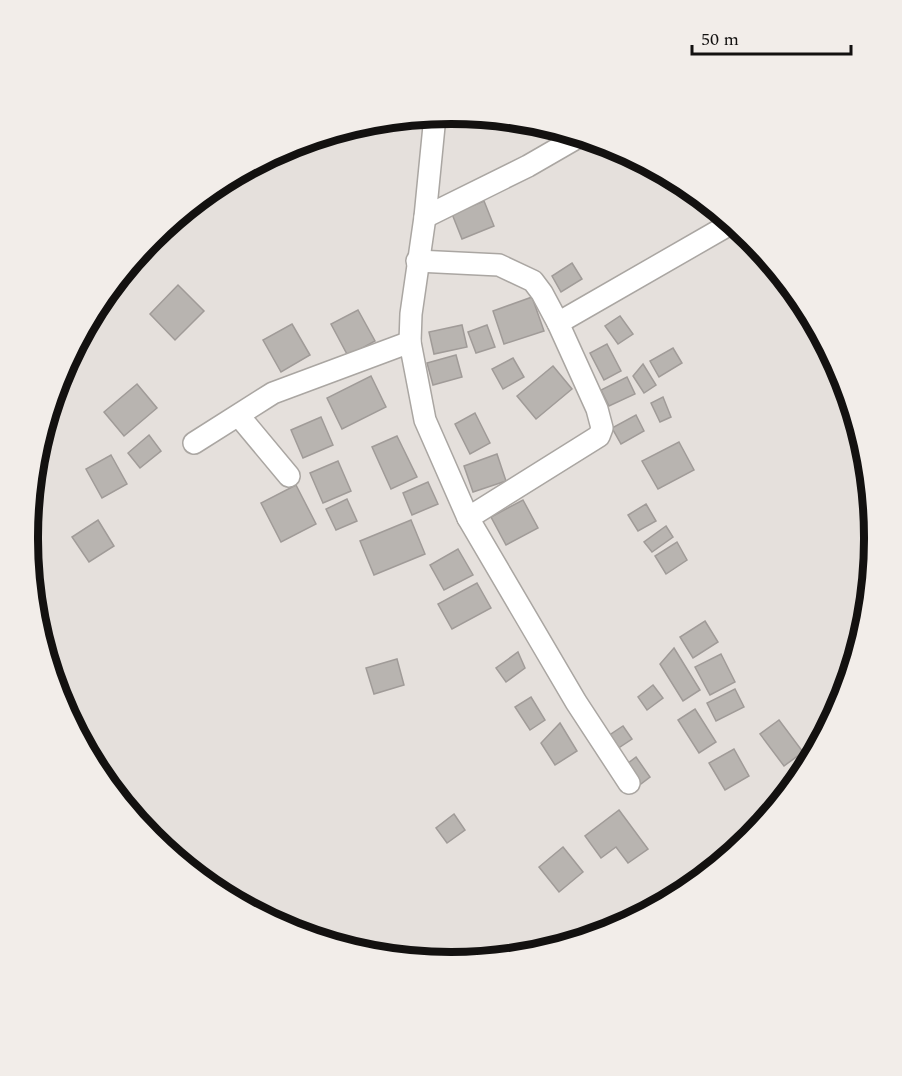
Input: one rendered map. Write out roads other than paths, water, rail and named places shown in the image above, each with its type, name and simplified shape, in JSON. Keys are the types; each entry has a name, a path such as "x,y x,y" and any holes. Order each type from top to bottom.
{"street":[{"path":"434,125 425,216 417,261 410,342 425,420 468,518 576,702 629,783"},
{"path":"425,216 528,166 569,142"},
{"path":"558,323 724,227"},
{"path":"417,261 499,264 533,281 558,323 597,409 602,428 599,436 468,518"},
{"path":"194,443 283,388 410,342"},
{"path":"239,416 289,476"}]}
